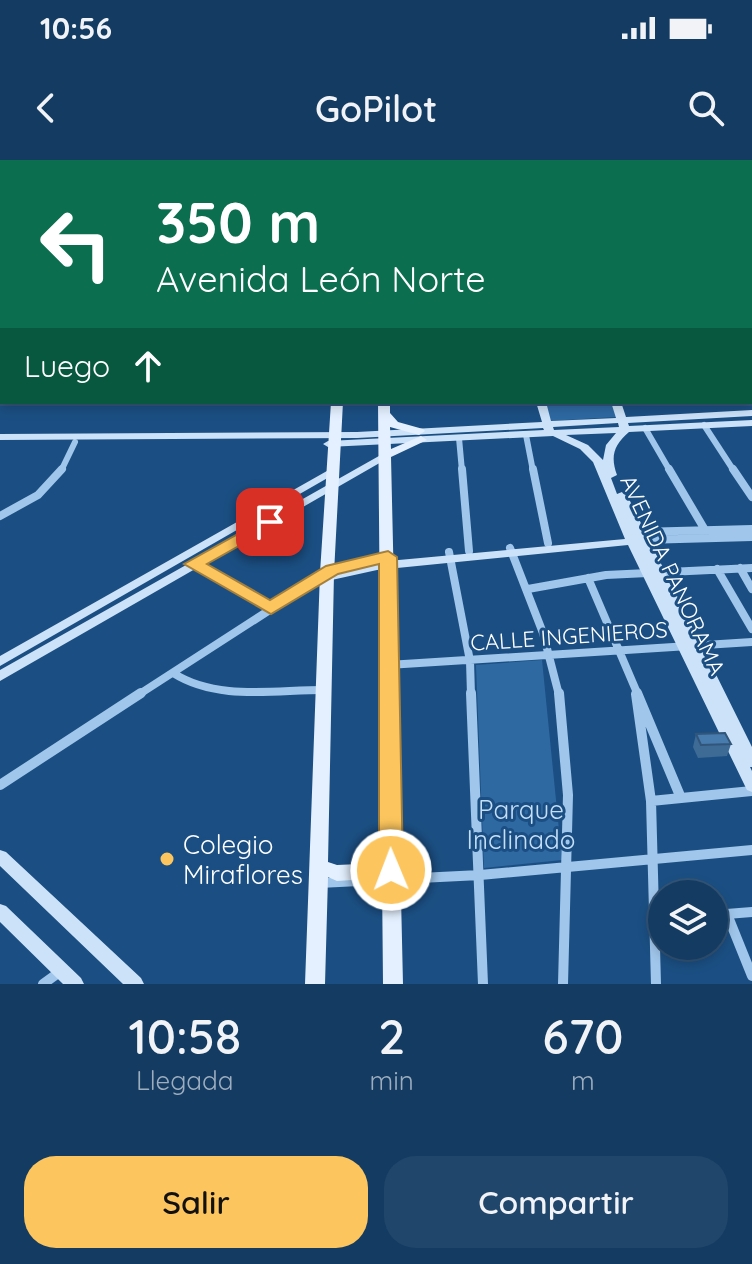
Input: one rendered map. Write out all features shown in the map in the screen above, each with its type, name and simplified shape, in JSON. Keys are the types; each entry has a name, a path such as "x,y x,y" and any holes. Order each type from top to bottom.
{"main road":[{"path":"315,984 323,576 334,478 337,404"},
{"path":"384,408 394,424 426,435"},
{"path":"384,408 382,562 388,665 393,984"},
{"path":"385,444 426,435"},
{"path":"319,875 391,876"}],"street":[{"path":"542,404 549,429"},
{"path":"617,404 624,425"},
{"path":"0,440 336,440 385,444 426,435 624,425 752,413"},
{"path":"624,425 645,428 752,423"},
{"name":"AVENIDA PANORAMA","path":"624,425 610,444 607,462 636,537"},
{"path":"704,425 752,497"},
{"path":"645,428 705,530"},
{"path":"426,435 459,438 526,435 549,429"},
{"name":"AVENIDA PANORAMA","path":"549,429 593,455 752,762"},
{"path":"526,435 548,543"},
{"path":"459,438 469,551"},
{"path":"0,440 166,440"},
{"path":"0,516 32,501 57,482 75,442"},
{"path":"0,662 56,637 193,564 385,444"},
{"path":"0,676 56,637 334,478"},
{"path":"0,785 323,576 382,562 511,552 705,530 752,529"},
{"path":"450,556 469,551 511,552 548,543 636,537 752,537"},
{"path":"511,552 528,589 551,656 565,749 567,868 563,984"},
{"path":"450,556 470,661 483,984"},
{"path":"193,564 271,608"},
{"path":"740,568 752,589"},
{"path":"528,589 588,578 752,568"},
{"path":"717,569 752,629"},
{"path":"588,578 681,798"},
{"name":"CALLE INGENIEROS","path":"388,665 752,642"},
{"name":"AVENIDA PANORAMA","path":"690,647 752,788"},
{"path":"173,673 199,688 212,691 323,690"},
{"path":"636,694 651,801 654,880"},
{"path":"651,801 752,788"},
{"path":"391,876 480,875 653,862 752,850"},
{"path":"0,856 135,984"},
{"path":"0,911 75,984"},
{"path":"728,914 752,912"},
{"path":"728,930 752,976"},
{"path":"656,960 656,984"},
{"path":"43,984 61,971"}],"green space":[{"path":"543,404 612,404 617,417 548,421"},
{"name":"Parque Inclinado","path":"542,660 562,860 484,868 476,665"}],"building":[{"path":"725,733 731,744 701,745 696,734"}],"place":[{"name":"Colegio Miraflores","path":"167,859"}],"route":[{"path":"270,522 193,564 271,608 332,570 388,557 391,870"}]}
